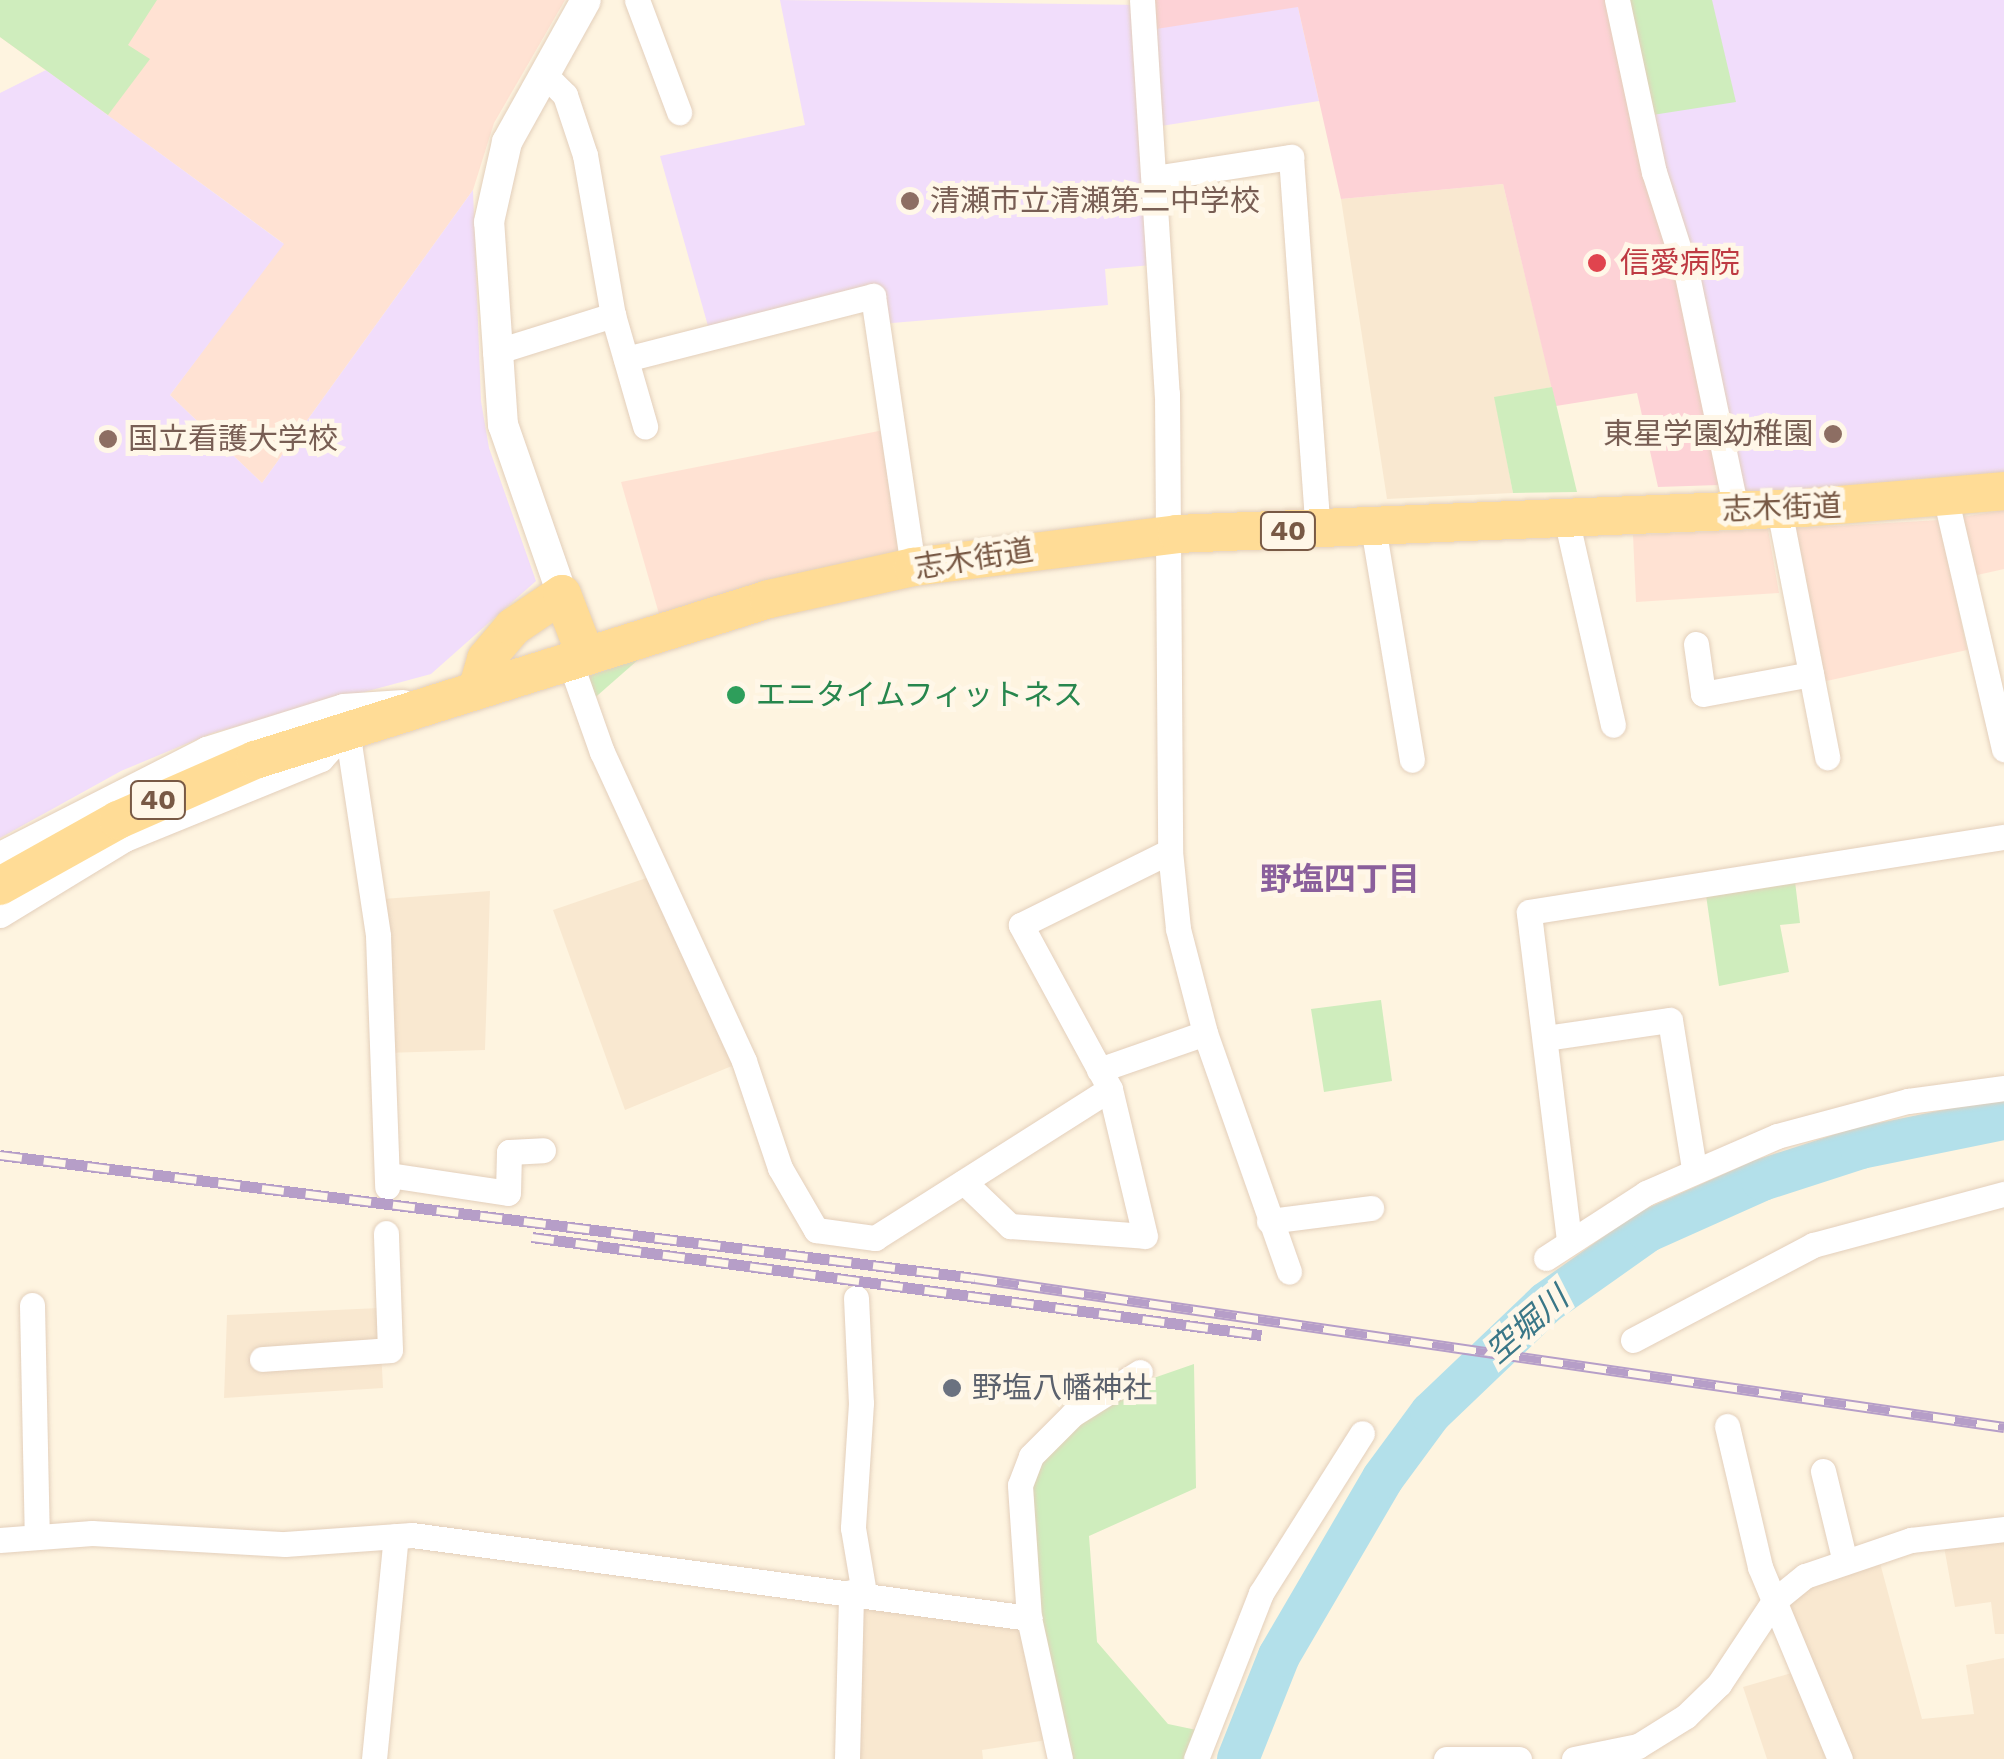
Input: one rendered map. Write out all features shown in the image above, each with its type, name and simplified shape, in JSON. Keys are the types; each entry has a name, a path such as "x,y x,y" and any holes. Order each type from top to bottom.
{"main road":[{"name":"志木街道","path":"0,886 188,786 347,730 769,599 913,567 1166,536 1946,500 2004,491"},
{"path":"478,687 486,658 513,627 562,594 577,656"}],"street":[{"path":"562,594 509,450 495,352 492,193 506,142 586,0"},
{"path":"637,0 678,112"},
{"path":"1142,0 1168,394 1170,851 1178,930 1205,1033 1289,1272"},
{"path":"1618,0 1654,172 1687,275 1736,510"},
{"path":"544,73 565,94 585,155 612,315 645,426"},
{"path":"1155,178 1290,157 1318,530"},
{"path":"626,358 872,296 913,567"},
{"path":"495,352 612,315"},
{"path":"1946,500 1993,653 2004,749"},
{"path":"1778,509 1827,757"},
{"path":"1566,518 1613,725"},
{"path":"1373,527 1412,760"},
{"path":"1696,644 1703,694 1811,674"},
{"path":"577,656 602,752 737,1044 780,1168 816,1230 875,1238 964,1182 1104,1080 1205,1033"},
{"path":"0,854 106,795 276,724 343,706 438,700"},
{"path":"0,915 139,832 321,758 347,730"},
{"path":"347,730 378,936 388,1181 508,1193 509,1152 543,1150"},
{"path":"1569,1240 1529,912 2004,837"},
{"path":"964,1182 1010,1226 1145,1236 1104,1080 1021,925 1170,851"},
{"path":"1545,1038 1670,1020 1694,1169"},
{"path":"1546,1258 1569,1240 1694,1169 1776,1136 1908,1101 2004,1088"},
{"path":"1633,1340 1727,1285 1813,1245 2004,1194"},
{"path":"1269,1221 1371,1208"},
{"path":"262,1360 390,1350 386,1233"},
{"path":"846,1759 857,1593 853,1528 861,1390 856,1298"},
{"path":"32,1305 37,1536"},
{"path":"1060,1759 1029,1618 1020,1485 1031,1456 1073,1414 1140,1372"},
{"path":"1726,1426 1774,1601 1840,1759"},
{"path":"1196,1759 1261,1593 1362,1432"},
{"path":"1823,1470 1844,1558"},
{"path":"1574,1759 1638,1746 1686,1716 1719,1684 1774,1601 1804,1576 1844,1558 1911,1540 2004,1529"},
{"path":"374,1759 404,1535"},
{"path":"0,1540 37,1536 285,1544 404,1535 1029,1618"},
{"path":"1446,1759 1519,1759"}],"shaded area":[{"path":"0,0 565,0 494,123 473,190 262,483 170,395 283,243 0,37"},
{"name":"清瀬市立清瀬第二中学校","path":"780,0 1298,7 1319,101 1142,129 1152,265 1105,269 1108,305 880,324 876,291 708,326 660,156 805,125"},
{"name":"信愛病院","path":"1152,0 1607,0 1691,328 1719,485 1658,487 1637,393 1556,406 1503,184 1341,199 1298,7 1156,29"},
{"path":"1617,0 2004,0 2004,474 1907,480 1890,491 1734,497"},
{"path":"46,70 284,244 170,395 262,483 473,190 481,401 489,448 536,581 431,674 212,733 121,771 0,838 0,93"},
{"path":"1503,184 1552,387 1495,398 1513,493 1387,499 1341,199"},
{"path":"889,429 911,554 659,614 621,482"},
{"path":"2004,510 2004,569 1964,578 1950,519"},
{"path":"1940,520 1967,650 1813,684 1782,529"},
{"path":"1768,529 1779,593 1636,602 1633,535"},
{"path":"661,873 744,1061 625,1110 553,910"},
{"path":"490,891 485,1050 384,1053 383,899"},
{"path":"379,1308 383,1388 224,1398 227,1315"},
{"path":"2004,1529 2004,1634 1995,1634 1991,1602 1955,1607 1942,1536"},
{"path":"1876,1548 1922,1719 1974,1714 1966,1665 2004,1658 2004,1759 1840,1759 1774,1601"},
{"path":"851,1592 1029,1618 1054,1739 982,1750 983,1759 847,1759"},
{"path":"1795,1672 1826,1759 1767,1759 1743,1687"}],"green space":[{"path":"0,0 157,0 128,45 150,59 108,115 0,37"},
{"path":"1617,0 1712,0 1736,102 1646,116"},
{"path":"1552,387 1577,492 1513,493 1494,397"},
{"path":"639,659 590,702 585,677"},
{"path":"1794,873 1800,923 1780,925 1789,972 1719,986 1705,888"},
{"path":"1381,1000 1392,1081 1324,1092 1311,1009"},
{"path":"1194,1364 1196,1488 1089,1536 1097,1642 1168,1724 1206,1732 1197,1759 1060,1759 1031,1641 1031,1456 1145,1381"}],"waterway":[{"name":"空堀川","path":"1238,1759 1279,1656 1383,1478 1431,1413 1546,1303 1648,1231 1762,1180 1861,1148 2004,1119"}],"railway":[{"path":"0,1155 975,1278 2004,1427"},
{"path":"532,1237 1261,1335"}],"place":[{"name":"清瀬市立清瀬第二中学校","path":"910,201"},
{"name":"信愛病院","path":"1597,263"},
{"name":"東星学園幼稚園","path":"1833,434"},
{"name":"国立看護大学校","path":"108,439"},
{"name":"エニタイムフィットネス","path":"736,695"},
{"name":"野塩八幡神社","path":"952,1388"}],"district":[{"name":"野塩四丁目","path":"1340,879"}]}
